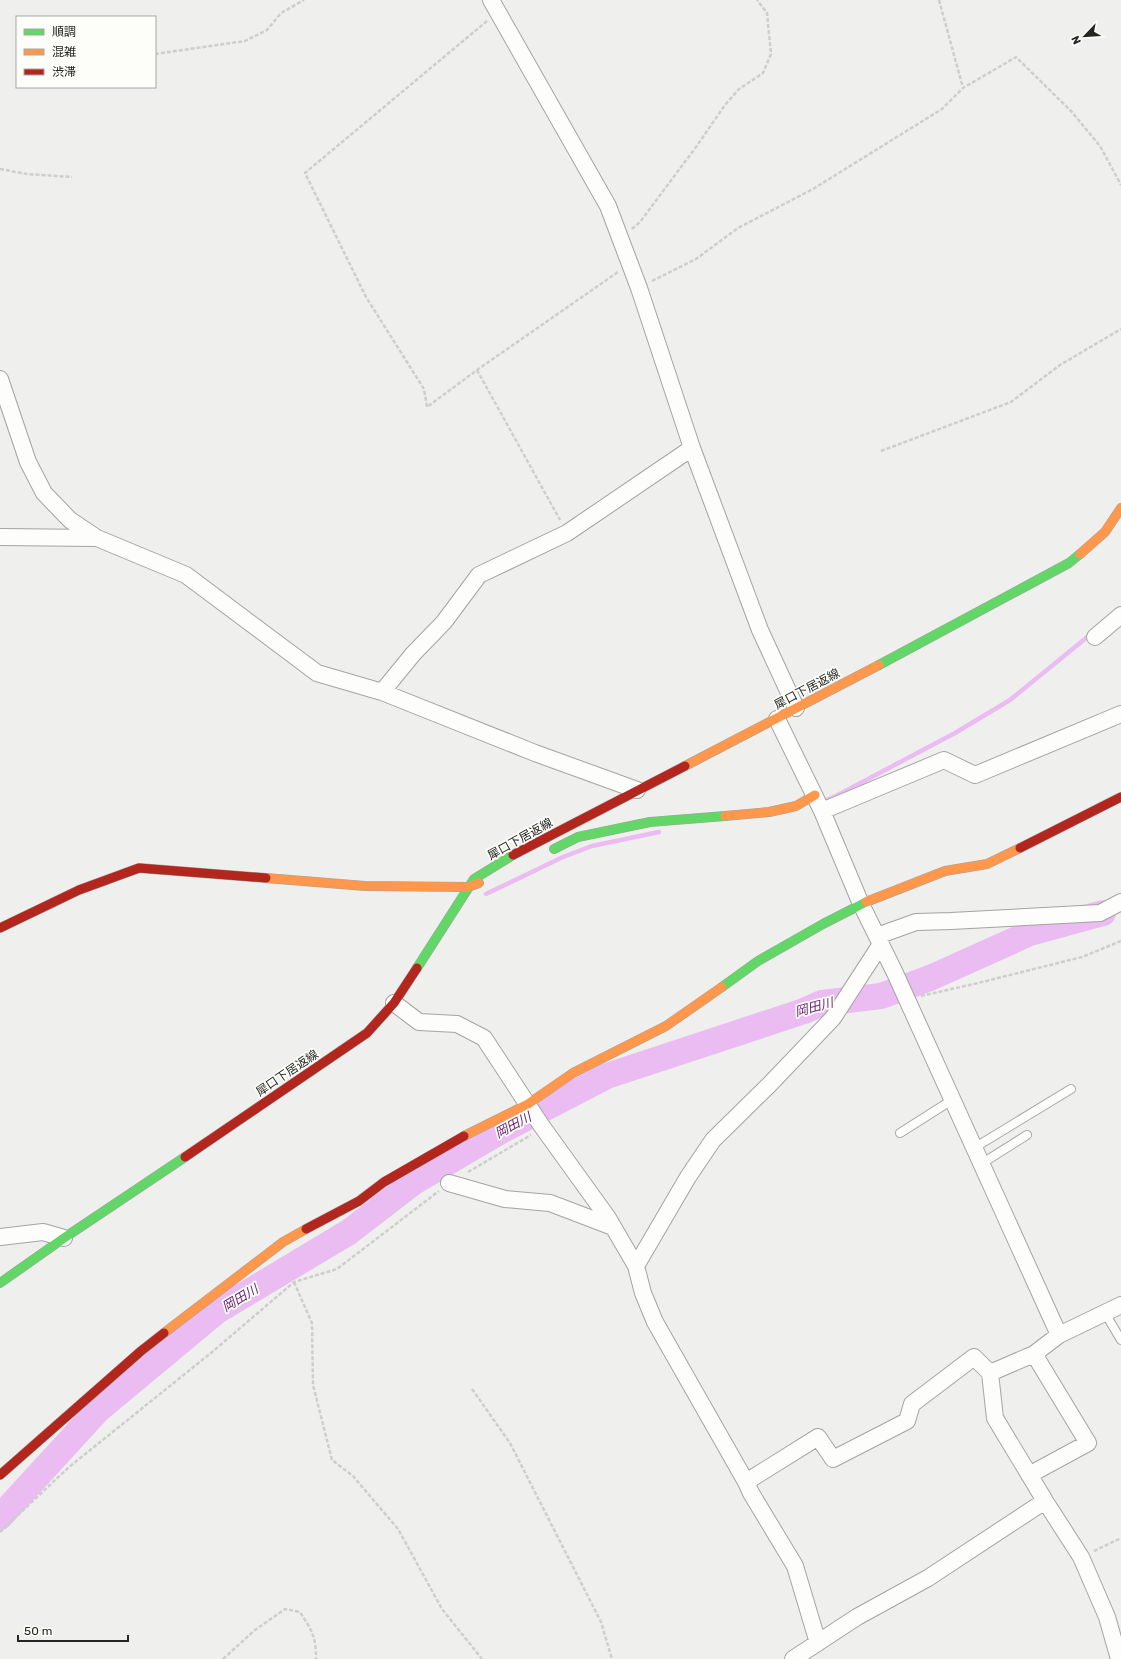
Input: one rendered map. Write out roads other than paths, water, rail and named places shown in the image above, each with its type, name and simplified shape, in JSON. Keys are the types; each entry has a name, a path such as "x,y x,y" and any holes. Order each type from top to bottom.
{"street":[{"path":"495,6 608,206 639,288 692,448 760,630 796,708"},
{"path":"0,380 28,462 44,493 70,520 97,538 186,575 317,673 382,692 535,753 637,790"},
{"path":"382,692 413,654 444,622 479,575 567,533 692,448"},
{"name":"犀口下居返線","path":"0,1283 367,1032 394,1003 474,879 529,846 778,719 1068,563 1096,541 1114,522 1121,509"},
{"path":"0,537 97,538"},
{"path":"1095,637 1121,615"},
{"path":"822,811 944,760 975,774 1121,714"},
{"path":"778,719 815,795 861,904 895,973 1059,1335"},
{"path":"544,854 578,837 650,822 769,812 796,806 815,795"},
{"path":"0,1475 141,1351 283,1242 359,1201 384,1182 474,1130 528,1104 573,1073 666,1026 758,961 861,904 945,870 987,864 1121,797"},
{"path":"0,928 79,890 139,868 365,886 468,887 495,878"},
{"path":"636,1266 688,1177 713,1140 769,1086 833,1018 856,984 879,940 916,922 1100,913 1121,902"},
{"path":"394,1003 419,1022 457,1024 484,1038 542,1126 613,1226 636,1266 642,1293 655,1322 746,1482 751,1494 795,1566 818,1643"},
{"path":"449,1183 505,1199 550,1203 613,1226"},
{"path":"0,1237 43,1232 64,1238"},
{"path":"990,1372 1034,1354 1059,1335 1121,1305"},
{"path":"1029,1475 1088,1443 1034,1354"},
{"path":"746,1482 818,1437 833,1459 907,1421 912,1404 974,1356 990,1372 995,1418 1044,1501 1081,1557 1107,1617 1119,1659"},
{"path":"793,1659 857,1617 928,1578 1044,1501"}],"lane":[{"path":"974,1148 1071,1089"},
{"path":"900,1133 952,1100"},
{"path":"981,1164 1027,1136"},
{"path":"1104,1313 1121,1340"}],"waterway":[{"path":"820,803 955,733 1010,700 1091,634"},
{"path":"486,894 563,857 592,846 659,832"},
{"name":"岡田川","path":"0,1517 98,1410 217,1311 349,1232 414,1182 501,1131 607,1076 804,1011 822,1003 881,996 930,978 1030,933 1103,913"}]}
